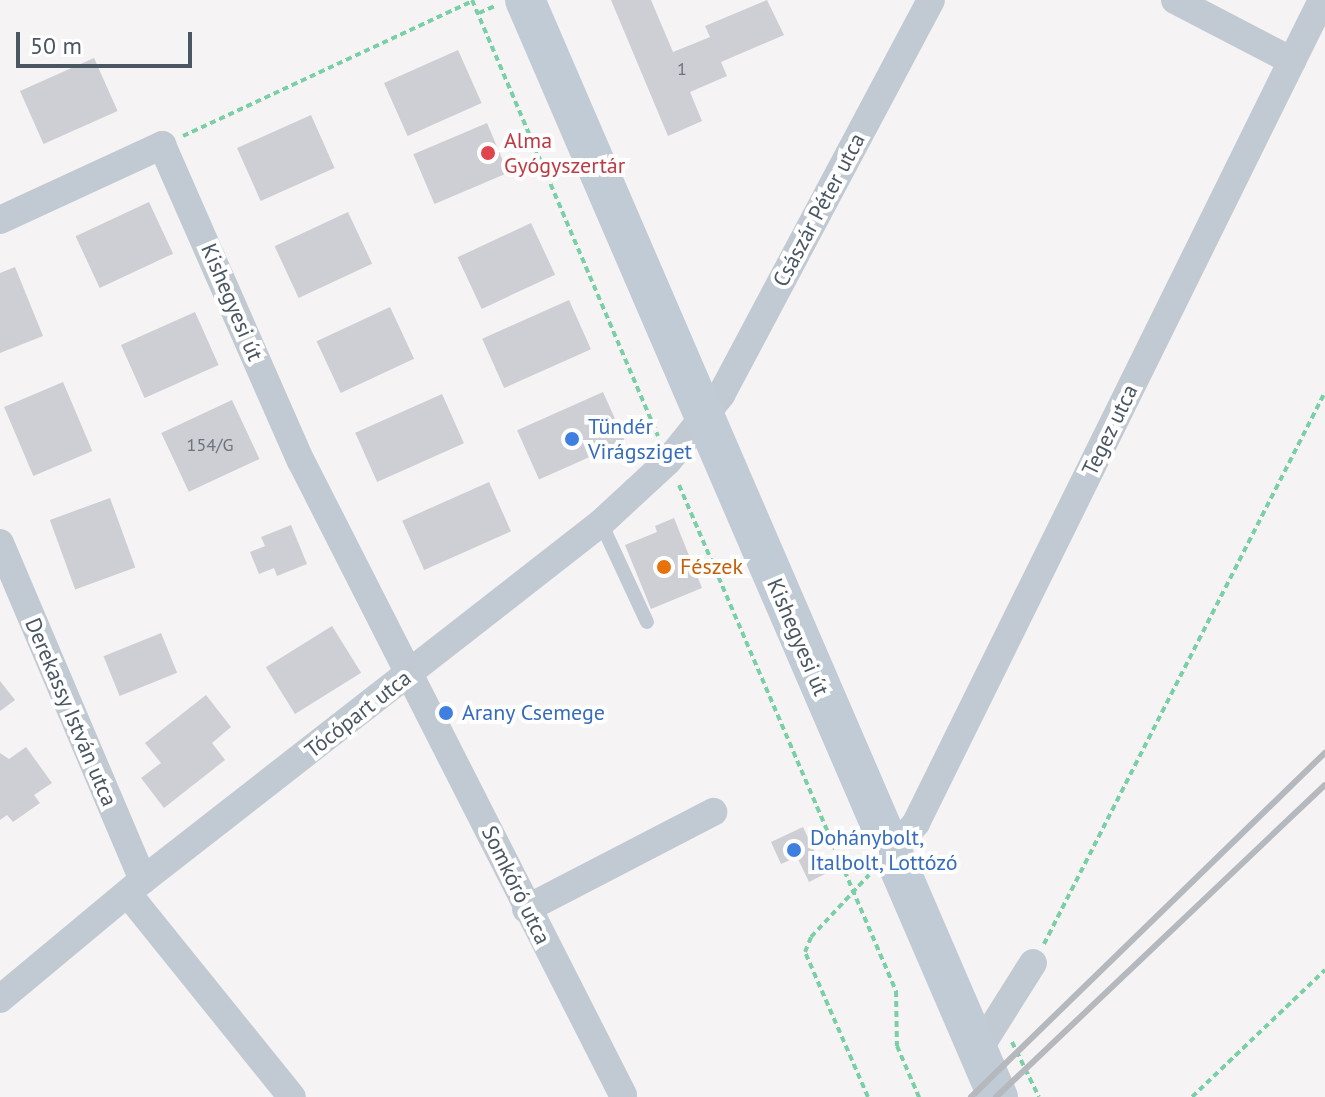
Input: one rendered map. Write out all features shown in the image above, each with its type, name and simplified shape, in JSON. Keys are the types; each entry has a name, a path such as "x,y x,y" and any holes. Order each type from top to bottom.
{"street":[{"name":"Kishegyesi út","path":"525,0 890,853 998,1097"},
{"name":"Császár Péter utca","path":"704,417 721,395 931,0"},
{"path":"1175,0 1292,61"},
{"name":"Tegez utca","path":"890,853 916,823 1322,0"},
{"name":"Kishegyesi út","path":"162,145 301,461 412,672"},
{"path":"0,220 162,145"},
{"name":"Tócópart utca","path":"0,999 135,887 601,523 668,461 704,417"},
{"name":"Derekassy István utca","path":"0,543 135,887 292,1097"},
{"name":"Somkóró utca","path":"412,672 526,909 623,1095"},
{"path":"526,909 713,812"},
{"path":"977,1052 1033,963"}],"lane":[{"path":"601,523 647,622"}],"path":[{"path":"162,145 473,0"},
{"path":"1033,963 1325,392"},
{"path":"868,1097 805,952 811,937 890,853"},
{"path":"856,889 896,991 897,1046 919,1097"},
{"path":"1192,1097 1325,970"},
{"path":"1000,1018 1039,1097"}],"building":[{"path":"611,0 651,0 673,52 710,37 705,26 767,0 784,35 721,62 727,76 690,92 702,121 668,136"},
{"path":"458,50 482,103 408,136 384,83"},
{"path":"94,58 118,111 44,144 20,91"},
{"path":"311,115 335,168 261,201 237,148"},
{"path":"487,123 508,173 434,204 413,154"},
{"path":"149,202 173,254 100,288 76,236"},
{"path":"348,212 372,264 299,298 275,246"},
{"path":"531,223 555,275 482,309 458,257"},
{"path":"15,267 43,336 0,353 0,273"},
{"path":"569,300 591,349 504,388 482,339"},
{"path":"390,307 414,359 341,393 317,341"},
{"path":"195,312 219,365 145,398 121,345"},
{"path":"63,382 92,451 33,476 4,407"},
{"path":"603,392 625,441 539,480 517,430"},
{"path":"442,394 464,443 377,482 355,433"},
{"path":"232,400 259,459 189,492 161,433"},
{"path":"489,482 511,531 424,570 402,521"},
{"path":"110,498 135,568 75,589 50,520"},
{"name":"Fészek","path":"674,518 702,588 651,609 625,545 657,532 655,526"},
{"path":"291,525 307,564 277,576 274,568 259,574 250,552 265,546 261,537"},
{"path":"332,626 361,673 295,714 266,667"},
{"path":"161,633 177,673 120,696 104,656"},
{"path":"0,681 15,700 0,711"},
{"path":"206,695 231,727 212,743 225,760 164,808 141,778 161,763 145,743"},
{"path":"26,747 52,783 34,795 40,803 13,822 7,815 0,820 0,753 9,759"},
{"name":"Dohánybolt, Italbolt, Lottózó","path":"803,827 825,874 809,882 797,857 781,864 771,842"}],"railway":[{"path":"971,1097 1325,753"},
{"path":"996,1097 1325,785"}],"place":[{"name":"Alma Gyógyszertár","path":"488,153"},
{"name":"Tündér Virágsziget","path":"572,439"},
{"name":"Fészek","path":"664,567"},
{"name":"Arany Csemege","path":"446,713"},
{"name":"Dohánybolt, Italbolt, Lottózó","path":"794,850"}]}
